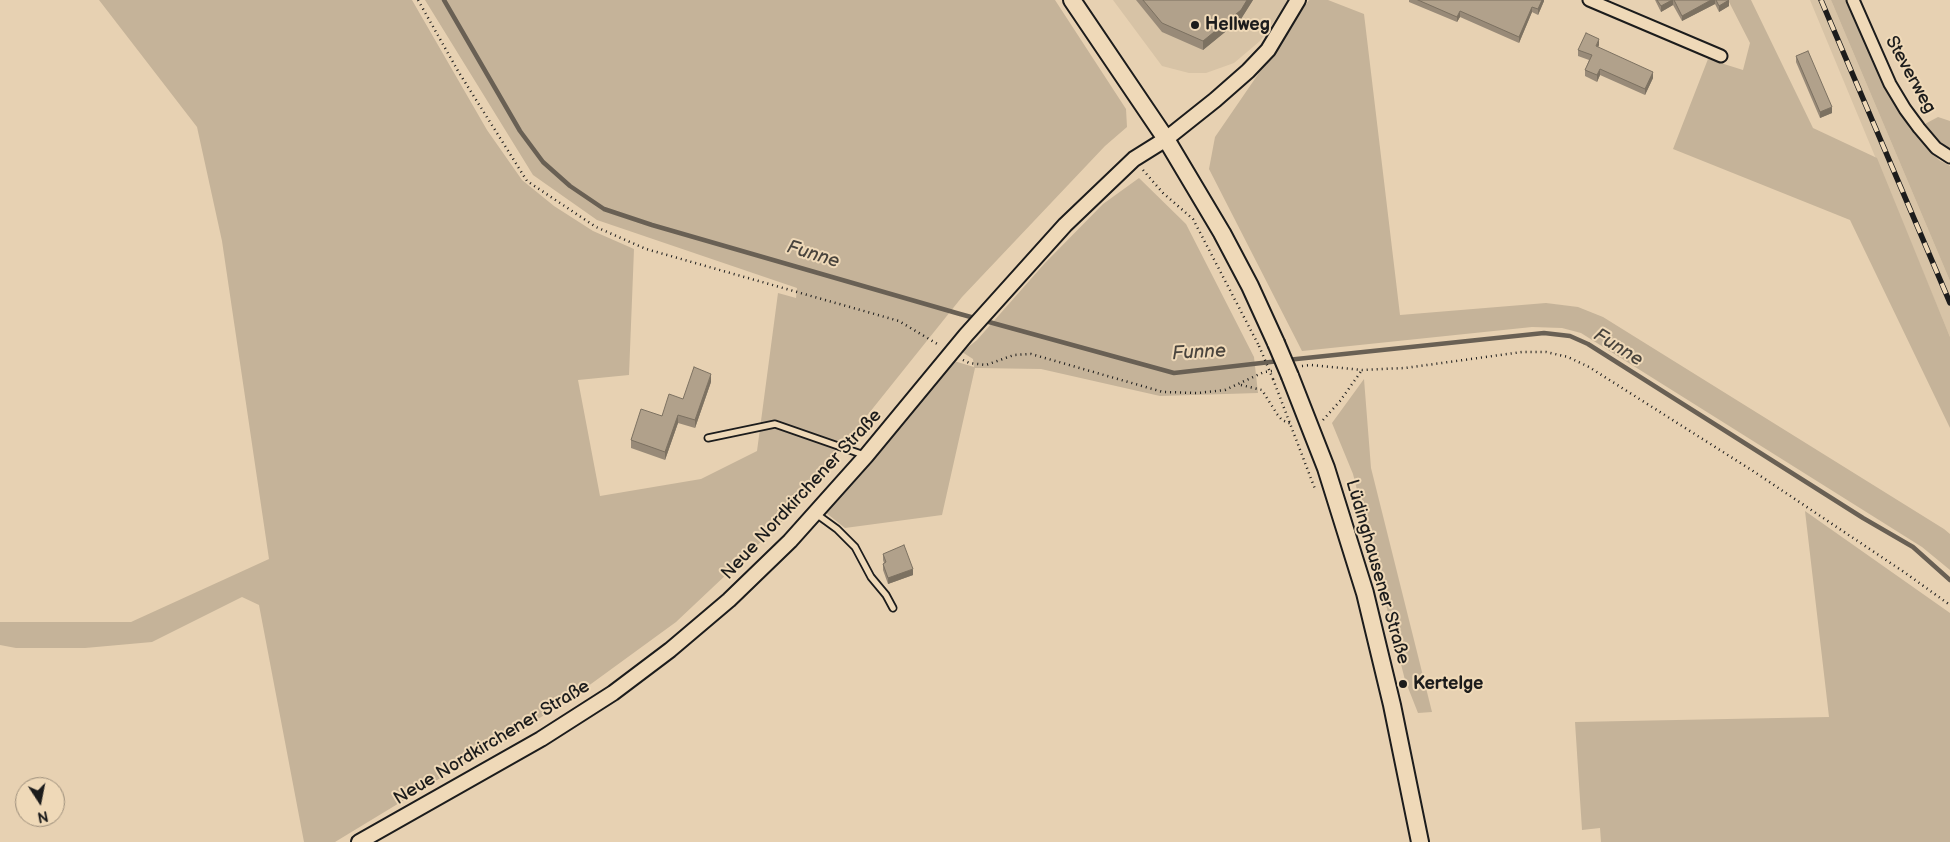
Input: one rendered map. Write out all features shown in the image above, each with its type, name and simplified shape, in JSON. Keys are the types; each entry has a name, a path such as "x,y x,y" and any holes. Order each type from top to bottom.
{"main road":[{"path":"1072,0 1166,139"},
{"name":"Lüdinghausener Straße","path":"1166,139 1222,233 1250,286 1276,343 1296,371 1313,432 1365,593 1392,705 1420,842"}],"street":[{"path":"1166,139 1248,72 1268,50 1298,0"},
{"path":"1589,0 1721,56"},
{"name":"Steverweg","path":"1853,0 1878,58 1905,109 1936,148 1950,157"},
{"name":"Neue Nordkirchener Straße","path":"359,842 541,740 613,693 670,650 729,600 790,541 866,456 966,335 1065,224 1134,159 1166,139"}],"lane":[{"path":"708,438 775,424 866,456"},
{"path":"815,513 855,547 870,577 886,595 893,608"}],"path":[{"path":"418,0 458,71 527,181 596,227 646,249 899,321 969,363 986,365 1014,355 1031,354 1163,392 1226,390 1264,372 1274,371"},
{"path":"1134,159 1163,193 1193,219 1259,346 1318,496"},
{"path":"1296,371 1311,365 1362,370 1405,368 1522,352 1546,352 1568,357 1589,367 1753,471 1950,605"},
{"path":"1313,432 1340,401 1362,370"},
{"path":"1240,385 1262,390 1277,414 1282,420 1290,424"}],"shaded area":[{"path":"99,0 412,0 487,130 522,180 554,206 593,231 634,249 629,375 578,380 600,496 701,479 757,451 778,293 796,298 797,288 597,220 533,175 425,0 1055,0 1126,109 1127,127 1105,146 962,297 781,523 676,622 569,700 335,842 304,842 259,605 242,597 152,642 85,648 16,648 0,645 0,622 131,622 269,559 222,241 197,127"},
{"path":"1113,0 1289,0 1260,41 1234,63 1206,73 1189,73 1162,66"},
{"path":"1309,0 1328,0 1364,14 1400,315 1546,303 1578,307 1603,317 1944,529 1950,534 1950,570 1922,547 1581,333 1562,328 1532,327 1302,351 1209,169 1215,137"},
{"path":"1728,0 1751,0 1813,128 1877,158 1950,337 1950,428 1850,220 1673,149 1708,59 1743,70 1750,43"},
{"path":"1810,0 1831,0 1950,281 1950,337"},
{"path":"1831,0 1849,0 1885,86 1910,129 1939,160 1950,166 1950,281"},
{"path":"1938,117 1950,121 1950,152 1934,139 1923,125"},
{"path":"1139,178 1186,224 1254,357 1258,393 1160,396 1041,369 975,368 942,515 845,528 825,512 954,361 974,367 973,359 962,352 977,340 1045,263 1103,204"},
{"path":"1364,379 1371,468 1432,712 1418,713 1405,680 1353,474 1332,423"},
{"path":"1805,511 1950,613 1950,842 1601,842 1600,828 1582,830 1575,722 1829,717"}],"building":[{"name":"Hellweg","path":"1143,0 1247,0 1241,10 1203,41 1162,23"},
{"path":"1418,0 1542,0 1538,9 1532,7 1519,37 1460,11 1457,17"},
{"path":"1657,0 1672,0 1661,6"},
{"path":"1674,0 1711,0 1682,16"},
{"path":"1716,0 1729,0 1719,6"},
{"path":"1586,33 1599,39 1596,46 1653,72 1645,89 1600,69 1597,75 1585,70 1592,55 1578,50"},
{"path":"1808,51 1832,107 1820,112 1796,56"},
{"path":"694,367 711,374 695,420 678,415 665,452 631,440 641,409 662,416 669,394 683,399"},
{"path":"904,545 913,569 888,578 883,564 886,562 883,554"}],"waterway":[{"name":"Funne","path":"444,0 520,131 543,162 570,186 604,209 652,225 960,314 1174,373 1279,361"},
{"name":"Funne","path":"1287,360 1544,333 1570,336 1588,344 1863,518 1913,547 1950,580"}],"railway":[{"path":"1821,0 1950,303"}],"place":[{"name":"Hellweg","path":"1195,25"},
{"name":"Kertelge","path":"1403,684"}]}
